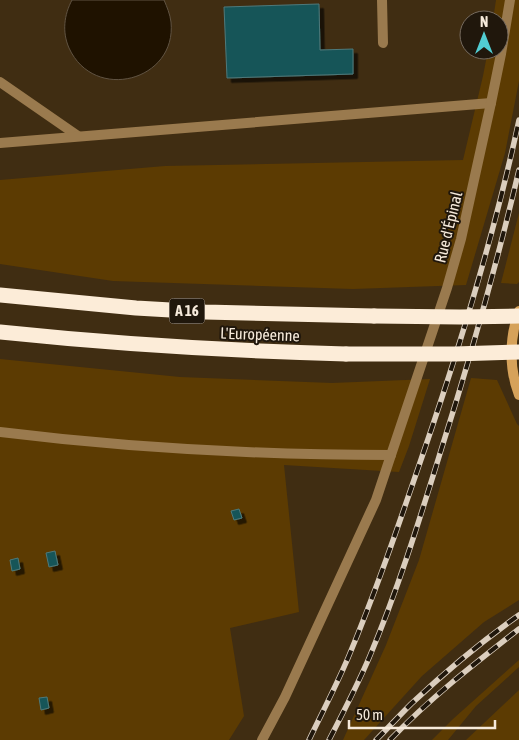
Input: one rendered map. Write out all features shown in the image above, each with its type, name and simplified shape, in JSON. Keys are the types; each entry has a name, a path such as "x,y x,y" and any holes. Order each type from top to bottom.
{"highway":[{"name":"L'Européenne","path":"0,295 136,308 205,312 374,316 519,316"},
{"name":"L'Européenne","path":"0,332 121,344 246,351 346,354 519,352"}],"main road":[{"path":"519,310 512,346 514,378 519,395"}],"street":[{"path":"382,0 383,43"},
{"name":"Rue d'Épinal","path":"262,740 285,697 376,500 418,376 457,255 468,211 501,54 510,0"},
{"path":"0,82 78,136"},
{"path":"2,141 491,103"},
{"path":"0,432 108,443 224,450 333,455 391,455"}],"shaded area":[{"path":"72,0 164,0 171,22 169,42 161,59 148,71 132,78 114,80 96,75 81,65 69,48 65,36 67,12"},
{"path":"496,0 519,0 519,81 505,153 466,285 353,289 113,281 0,264 0,180 165,166 463,160 486,60 509,60 509,10 494,10"},
{"path":"519,213 519,282 517,284 501,283"},
{"path":"0,359 180,377 332,383 430,379 399,472 284,465 299,612 230,628 244,716 229,740 0,740"},
{"path":"471,378 497,380 519,426 519,600 484,622 422,676 364,740 343,740 386,645 419,560"},
{"path":"519,660 519,667 476,706 448,740 432,740 453,719"},
{"path":"518,691 519,740 466,740"}],"building":[{"path":"319,4 320,50 353,49 353,74 227,78 224,7"},
{"path":"239,509 242,518 234,520 231,511"},
{"path":"55,551 58,565 49,567 46,553"},
{"path":"18,558 20,569 12,571 10,560"},
{"path":"47,697 49,708 41,710 39,698"}],"railway":[{"path":"309,740 339,679 359,632 425,448 477,286 510,162 519,120"},
{"path":"329,740 369,658 408,554 473,344 519,170"},
{"path":"376,740 437,680 519,615"},
{"path":"390,740 436,696 519,629"}]}
